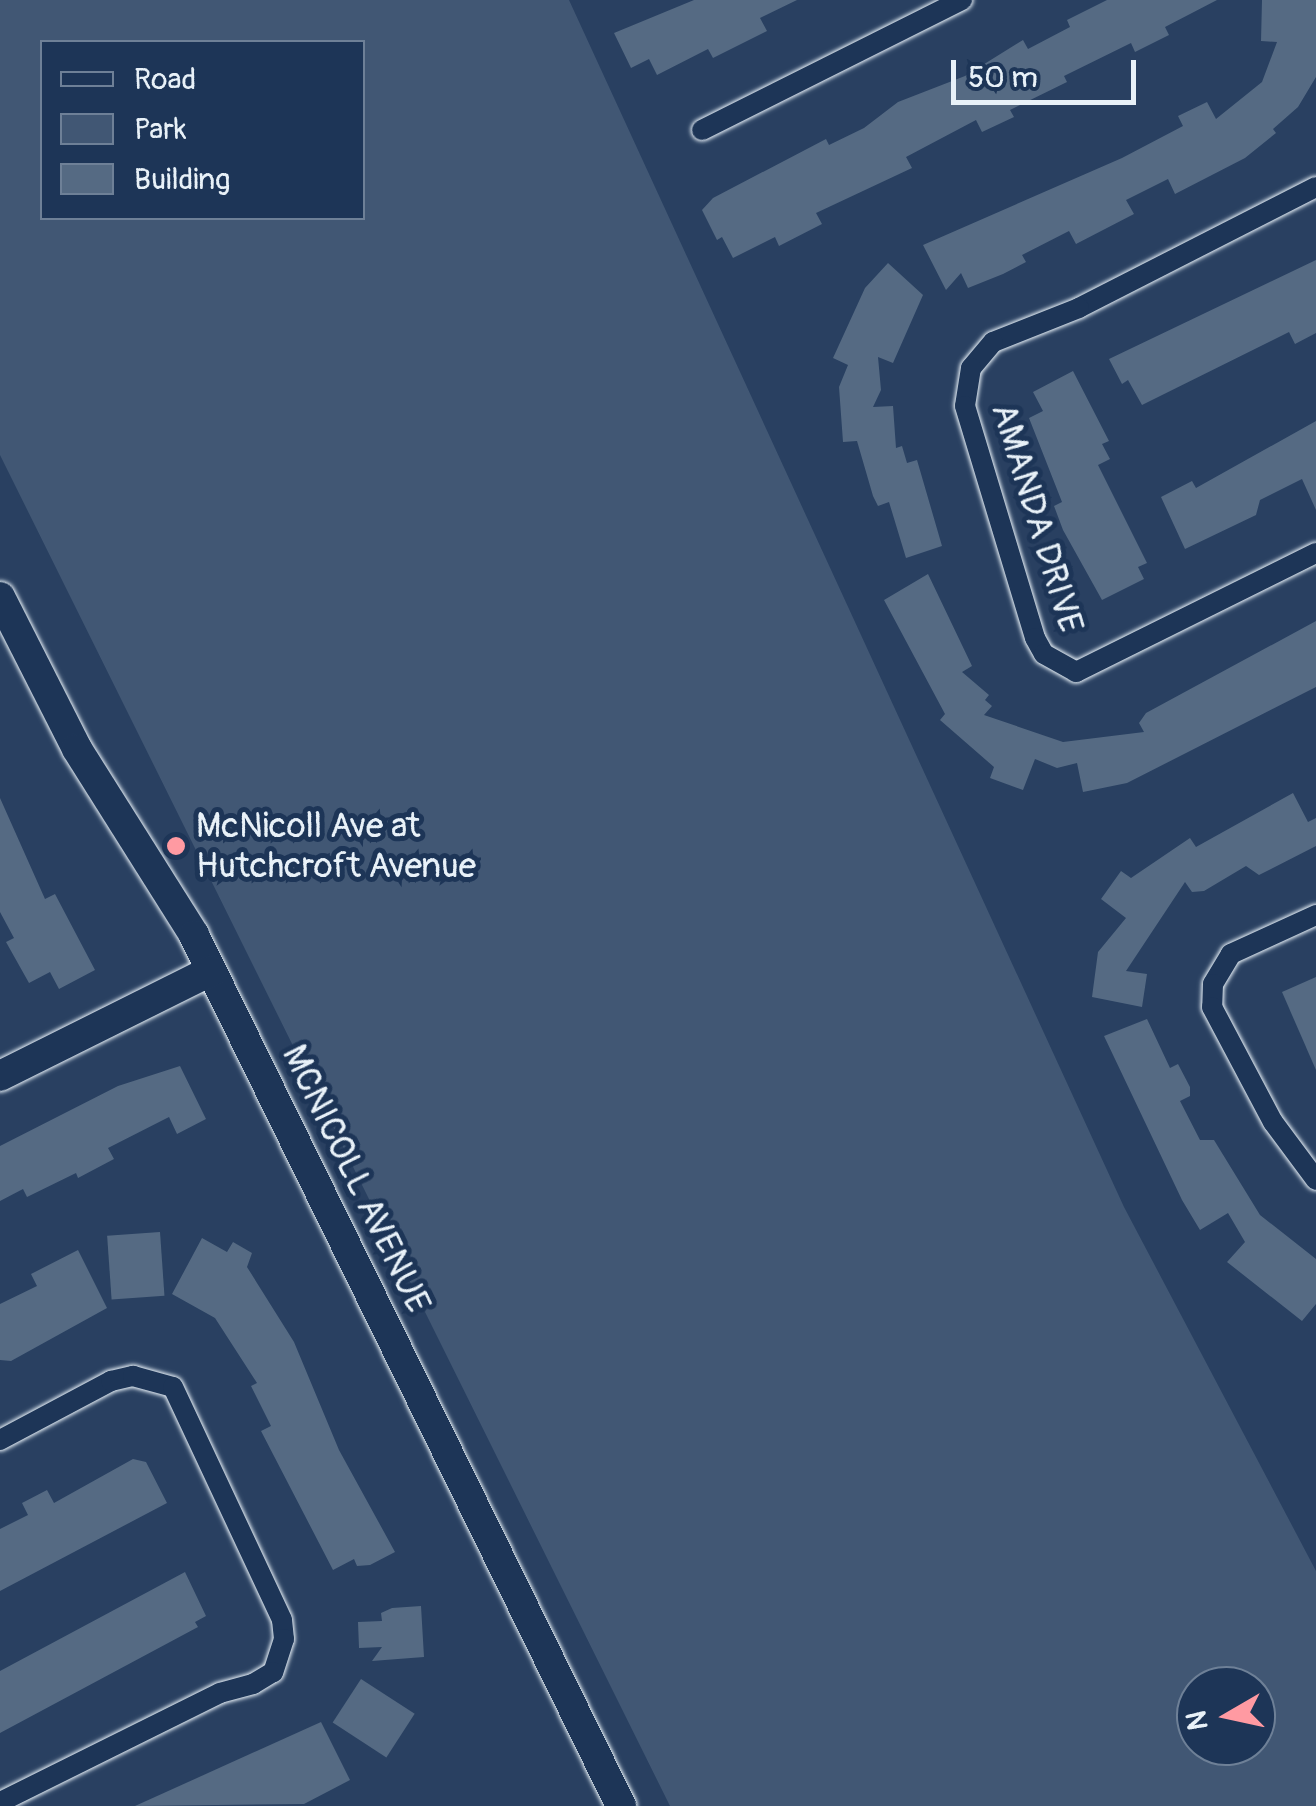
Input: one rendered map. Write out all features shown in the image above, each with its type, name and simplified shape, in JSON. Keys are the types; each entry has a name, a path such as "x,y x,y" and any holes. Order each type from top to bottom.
{"main road":[{"name":"MCNICOLL AVENUE","path":"0,597 77,749 211,972 621,1806"},
{"path":"3,1068 211,972"}],"street":[{"path":"702,130 962,0"},
{"name":"AMANDA DRIVE","path":"1316,188 1079,308 994,342 971,368 965,406 1035,638 1044,654 1066,668 1087,671 1139,638 1316,553"},
{"path":"1316,916 1231,954 1212,984 1212,1007 1273,1122 1316,1180"},
{"path":"0,1440 111,1381 133,1376 173,1387 282,1620 284,1639 274,1672 253,1684 220,1692 0,1802"}],"green space":[{"path":"0,0 569,0 1124,1207 1316,1571 1316,1806 670,1806 0,455"}],"building":[{"path":"694,0 797,0 760,18 767,31 713,58 708,49 657,75 649,59 631,68 614,33"},
{"path":"1107,0 1217,0 1165,27 1169,35 1135,52 1131,43 1064,76 1067,82 1010,110 1014,117 982,132 976,120 906,157 912,168 816,213 822,224 779,246 775,237 733,258 722,237 717,240 702,210 713,198 826,139 829,145 864,128 898,102 965,76 1023,40 1028,49 1070,27 1067,20"},
{"path":"1262,0 1316,0 1316,77 1298,107 1273,129 1276,133 1245,158 1175,194 1168,179 1126,200 1134,214 1076,244 1069,231 1022,255 1026,262 1003,274 968,288 961,273 946,290 923,245 1122,158 1183,126 1178,116 1207,102 1216,119 1262,82 1277,42 1261,41"},
{"path":"1316,260 1316,333 1295,344 1289,332 1142,405 1128,380 1122,384 1109,359"},
{"path":"888,263 923,295 893,363 878,357 881,390 873,407 893,406 896,448 902,446 907,463 917,460 942,546 906,558 889,502 878,506 873,496 857,441 843,442 839,387 848,365 833,358 865,288"},
{"path":"1073,371 1109,441 1102,444 1110,459 1098,465 1147,563 1138,567 1144,579 1102,600 1063,530 1054,506 1062,502 1029,418 1043,411 1033,392"},
{"path":"1316,421 1316,510 1302,479 1260,500 1256,515 1185,549 1161,497 1192,481 1196,488"},
{"path":"928,574 972,666 962,672 989,695 985,700 992,706 984,715 1063,742 1144,732 1139,723 1146,713 1316,621 1316,687 1127,783 1083,792 1077,763 1057,768 1035,759 1023,790 990,778 994,767 940,720 945,714 884,600"},
{"path":"1293,793 1308,822 1316,818 1316,846 1259,875 1246,866 1204,891 1192,892 1185,882 1126,971 1147,974 1142,1007 1092,997 1098,952 1126,918 1101,899 1121,871 1131,878 1190,838 1196,847"},
{"path":"0,798 45,899 55,894 95,970 59,989 50,972 29,983 6,942 14,938 0,912"},
{"path":"1316,977 1316,1070 1282,992"},
{"path":"1147,1019 1170,1068 1178,1064 1190,1087 1190,1096 1180,1101 1200,1140 1214,1140 1260,1215 1316,1259 1316,1304 1302,1321 1227,1262 1245,1242 1228,1213 1200,1230 1182,1200 1104,1036"},
{"path":"180,1066 206,1119 177,1134 169,1117 108,1148 114,1159 78,1178 76,1173 27,1197 23,1189 0,1201 0,1146 118,1086"},
{"path":"160,1232 164,1296 112,1300 107,1236"},
{"path":"202,1238 227,1252 233,1242 252,1253 247,1267 294,1342 339,1450 395,1552 370,1565 357,1566 354,1559 333,1570 261,1431 271,1426 251,1386 257,1383 215,1318 172,1294"},
{"path":"78,1250 107,1308 11,1361 0,1360 0,1304 37,1286 31,1274"},
{"path":"133,1459 146,1462 167,1503 0,1591 0,1529 28,1515 22,1503 47,1490 54,1503"},
{"path":"185,1572 206,1616 195,1622 198,1627 0,1733 0,1671"},
{"path":"421,1606 424,1657 372,1661 382,1647 359,1648 358,1622 382,1621 381,1613 392,1608"},
{"path":"361,1679 415,1714 386,1757 333,1723"},
{"path":"321,1722 350,1780 304,1804 135,1806"}],"place":[{"name":"McNicoll Ave at Hutchcroft Avenue","path":"176,846"}]}
